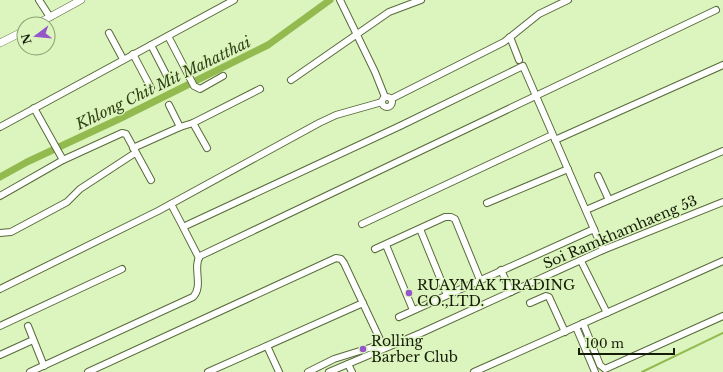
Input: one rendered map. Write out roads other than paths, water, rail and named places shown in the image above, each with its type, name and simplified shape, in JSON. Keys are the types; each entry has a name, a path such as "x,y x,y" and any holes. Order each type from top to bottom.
{"street":[{"path":"39,0 49,16"},
{"path":"52,16 81,0"},
{"path":"0,127 234,0"},
{"path":"340,0 376,72 386,99"},
{"path":"291,80 357,36 389,12 421,0"},
{"path":"0,289 171,204 324,120 386,99 481,54 510,37 556,2 568,0"},
{"path":"198,258 313,201 716,10"},
{"path":"109,33 123,59"},
{"path":"0,43 16,35"},
{"path":"168,36 194,86 200,89 223,76"},
{"path":"510,37 519,60"},
{"path":"151,45 169,80"},
{"path":"133,54 151,88"},
{"path":"362,224 554,138 723,65"},
{"path":"30,372 193,297 196,294 198,281 198,258 183,227 400,126 523,66 604,250"},
{"path":"0,233 11,232 67,202 80,189 134,151 180,126 193,123 260,89"},
{"path":"169,105 180,126"},
{"path":"34,108 54,141 63,160"},
{"path":"193,123 207,148"},
{"path":"0,196 63,160 122,133 126,134 150,180"},
{"path":"586,210 723,151"},
{"path":"487,203 568,169"},
{"path":"598,176 609,200"},
{"name":"Soi Ramkhamhaeng 53","path":"329,372 383,346 511,292 604,250 723,202"},
{"path":"171,204 182,225"},
{"path":"375,249 445,217 451,217 455,219 480,280"},
{"path":"420,229 447,295"},
{"path":"398,317 594,229"},
{"path":"386,244 413,310"},
{"path":"88,372 336,258 341,259 383,346 334,359 308,372"},
{"path":"580,261 607,313"},
{"path":"474,372 723,261"},
{"path":"0,326 122,269"},
{"path":"501,270 511,292"},
{"path":"530,303 546,296 549,297 565,332"},
{"path":"208,372 219,370 267,346 363,303"},
{"path":"583,323 600,365 605,368 723,316"},
{"path":"28,326 44,366"},
{"path":"576,327 595,372"},
{"path":"0,355 33,340"},
{"path":"267,346 279,372"},
{"path":"348,364 352,372"}],"waterway":[{"name":"Khlong Chit Mit Mahatthai","path":"0,177 27,162 119,119 268,45 330,0"},
{"path":"642,372 723,333"}],"place":[{"name":"RUAYMAK TRADING CO.,LTD.","path":"409,293"},
{"name":"Rolling Barber Club","path":"363,349"}]}
